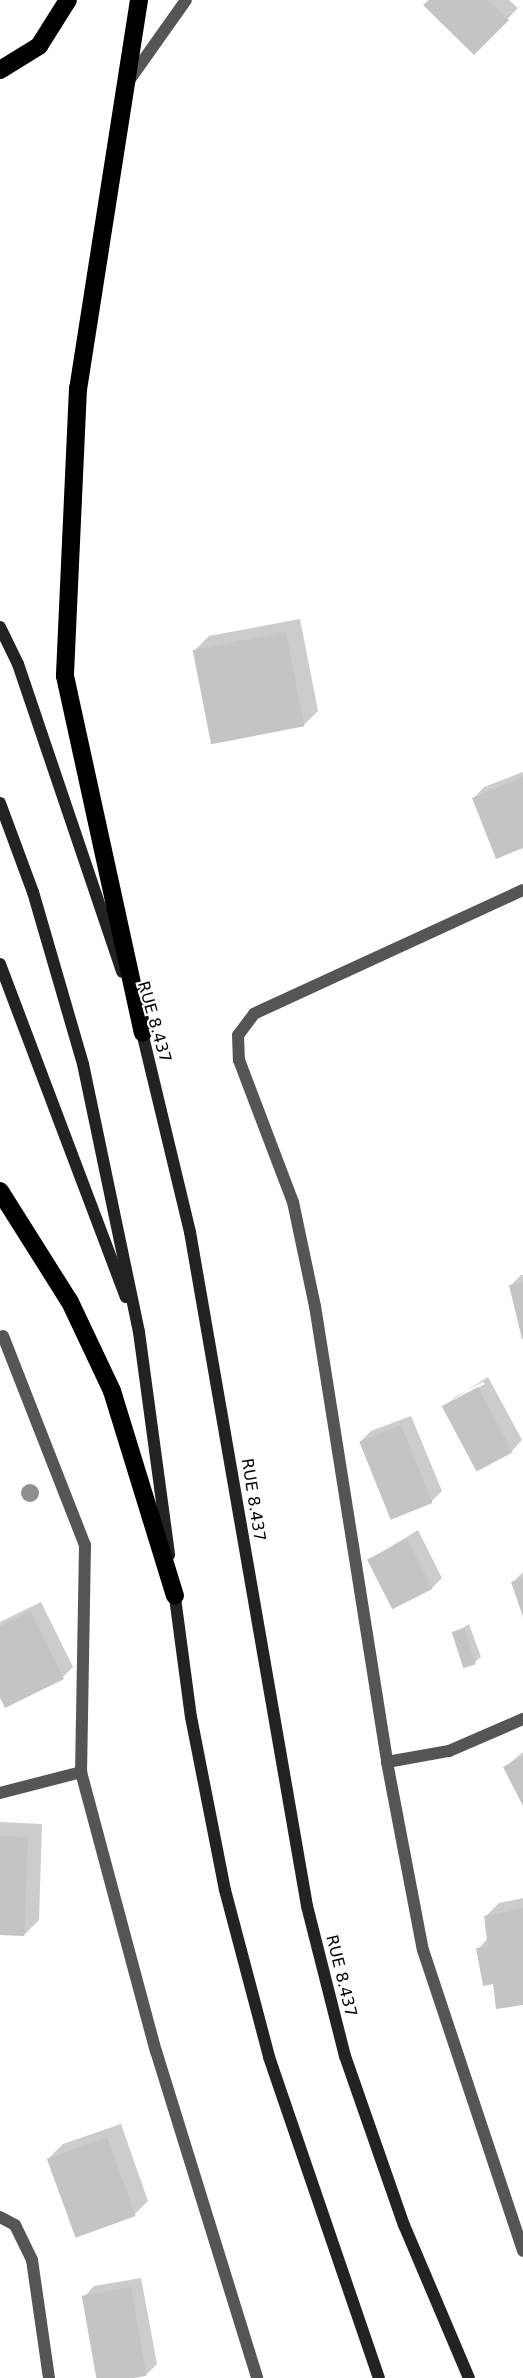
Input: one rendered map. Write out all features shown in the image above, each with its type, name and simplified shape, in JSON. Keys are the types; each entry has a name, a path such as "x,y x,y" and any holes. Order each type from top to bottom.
{"highway":[{"path":"0,70 39,46 68,0"},
{"path":"140,0 124,88 78,388 65,676 143,1033"},
{"path":"0,1191 69,1302 112,1391 175,1596"}],"main road":[{"name":"RUE 8.437","path":"0,627 18,664 143,1033 190,1232 307,1906 345,2056 404,2225 469,2378"},
{"path":"0,803 33,892 83,1064 139,1332 191,1717 228,1901 272,2067 379,2378"},
{"path":"0,964 139,1332"}],"street":[{"path":"124,88 186,0"},
{"path":"523,890 254,1014 238,1035 239,1060 293,1202 315,1306 387,1762 423,1950 523,2251"},
{"path":"3,1336 84,1545 81,1772 156,2051 256,2378"},
{"path":"387,1762 449,1751 523,1719"},
{"path":"0,1793 81,1772"},
{"path":"0,2217 15,2225 32,2260 49,2378"}],"building":[{"path":"429,0 488,0 509,20 474,55 423,5"},
{"path":"286,632 304,726 211,744 193,650"},
{"path":"523,777 523,848 496,859 472,798"},
{"path":"523,1282 523,1339 522,1339 509,1285"},
{"path":"478,1387 513,1452 477,1472 442,1406"},
{"path":"401,1425 432,1503 391,1520 359,1442"},
{"path":"407,1539 432,1589 392,1609 367,1559"},
{"path":"523,1578 523,1617 511,1582"},
{"path":"31,1611 64,1679 5,1708 0,1698 0,1626"},
{"path":"464,1628 476,1664 463,1668 452,1632"},
{"path":"523,1756 523,1806 503,1767"},
{"path":"0,1836 28,1837 25,1936 0,1935"},
{"path":"523,1908 523,2005 496,2009 493,1984 483,1986 476,1948 488,1947 484,1916"},
{"path":"107,2137 136,2216 76,2238 47,2159"},
{"path":"131,2287 147,2376 96,2378 82,2296"}]}
